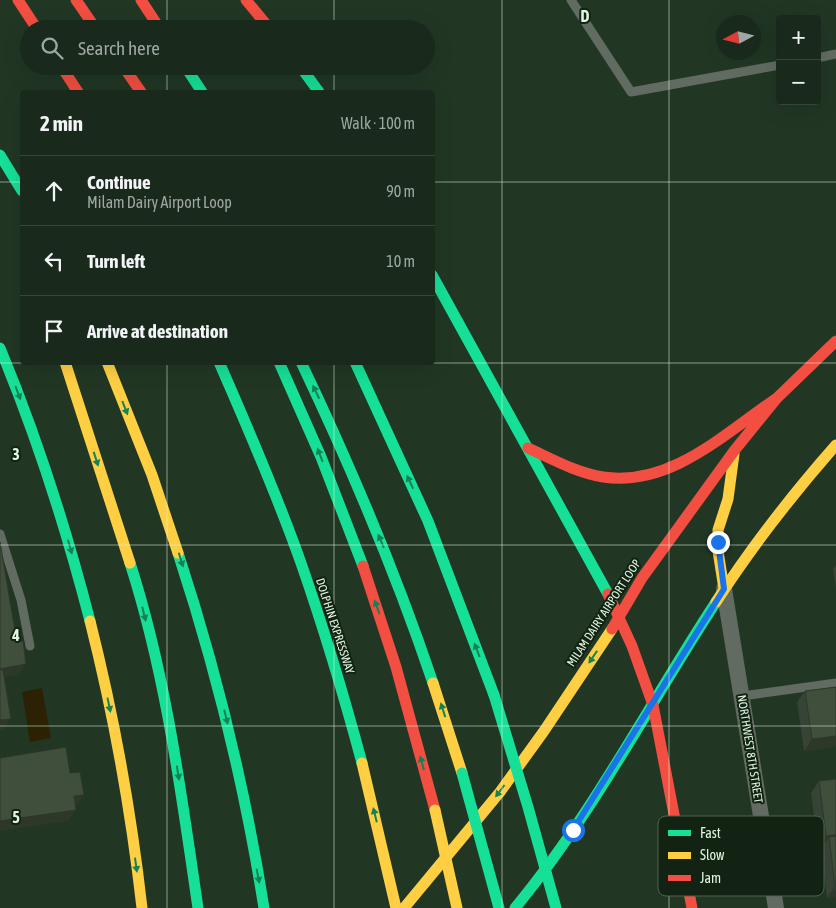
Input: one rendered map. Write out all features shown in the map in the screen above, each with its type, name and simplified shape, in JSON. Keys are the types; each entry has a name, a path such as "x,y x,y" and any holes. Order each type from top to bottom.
{"main road":[{"path":"18,0 31,20"},
{"path":"76,0 90,20"},
{"path":"141,0 154,20"},
{"path":"246,0 263,20"},
{"path":"67,75 77,90"},
{"path":"129,75 138,90"},
{"path":"191,75 201,90"},
{"path":"307,75 318,90"},
{"path":"0,155 20,188"},
{"path":"435,280 620,617 653,705 674,816"},
{"name":"MILAM DAIRY AIRPORT LOOP","path":"404,908 500,792 544,731 620,617 642,578 734,451 777,398 836,340"},
{"path":"0,348 35,437 59,511 100,660 116,735 142,908"},
{"path":"66,365 133,572 156,660 173,743 198,908"},
{"path":"108,365 170,524 214,668 236,756 264,908"},
{"name":"DOLPHIN EXPRESSWAY","path":"220,365 279,504 328,647 350,719 387,863 396,908"},
{"path":"280,365 312,435 347,523 381,619 435,810 457,908"},
{"path":"302,365 335,431 393,570 442,706 499,908"},
{"path":"356,365 428,521 494,695 556,908"},
{"path":"528,448 571,468 600,477 622,479 648,477 672,468 693,457 777,398"},
{"path":"515,908 573,830 724,589 752,548 796,489 836,445"},
{"path":"724,589 718,551 718,530 728,499 734,451"}],"street":[{"name":"NORTHWEST 8TH STREET","path":"724,589 761,816"}],"lane":[{"path":"571,0 631,92 776,65"},
{"path":"821,57 836,54"},
{"path":"0,534 21,600 30,646"},
{"path":"742,696 836,682"}],"shaded area":[{"path":"42,688 51,738 30,742 22,692"}],"building":[{"path":"0,542 17,642 23,641 26,664 0,669"},
{"path":"0,670 3,670 11,719 0,720"},
{"path":"836,687 836,736 812,739 805,691"},
{"path":"66,747 70,773 80,772 84,795 74,796 76,810 0,821 0,758"},
{"path":"836,779 836,835 826,836 819,781"},
{"path":"836,836 836,886 835,886 829,837"}],"traffic: fast":[{"path":"191,75 201,90"},
{"path":"307,75 318,90"},
{"path":"0,155 20,188"},
{"path":"435,280 608,594"},
{"path":"0,348 50,483 90,621"},
{"path":"220,365 272,487 301,563 318,613 362,763"},
{"path":"280,365 321,457 363,566"},
{"path":"302,365 338,441 372,521 404,601 433,683"},
{"path":"356,365 428,521 494,695"},
{"path":"178,553 205,641 228,729 248,818 264,908"},
{"path":"130,563 143,605 163,691 179,777 198,908"},
{"path":"515,908 570,835 595,797 716,602"},
{"path":"494,695 556,908"},
{"path":"462,773 499,908"}],"traffic: slow":[{"path":"66,365 130,563"},
{"path":"108,365 152,475 178,553"},
{"path":"716,602 773,521 836,445"},
{"path":"724,589 718,551 718,530 728,499 734,454"},
{"path":"90,621 107,692 121,764 142,908"},
{"path":"404,908 500,792 544,731 612,629"},
{"path":"433,683 462,773"},
{"path":"362,763 396,908"},
{"path":"435,810 457,908"}],"traffic: jam":[{"path":"18,0 31,20"},
{"path":"76,0 90,20"},
{"path":"141,0 154,20"},
{"path":"246,0 263,20"},
{"path":"67,75 77,90"},
{"path":"129,75 140,90"},
{"path":"612,629 642,578 734,451 777,398 836,341"},
{"path":"528,448 565,465 593,475 628,478 652,474 674,466 696,454 777,398"},
{"path":"363,566 396,667 435,810"},
{"path":"608,594 632,646 653,705 674,816"},
{"path":"690,896 692,908"}],"route":[{"path":"573,830 724,589 718,542"}]}
